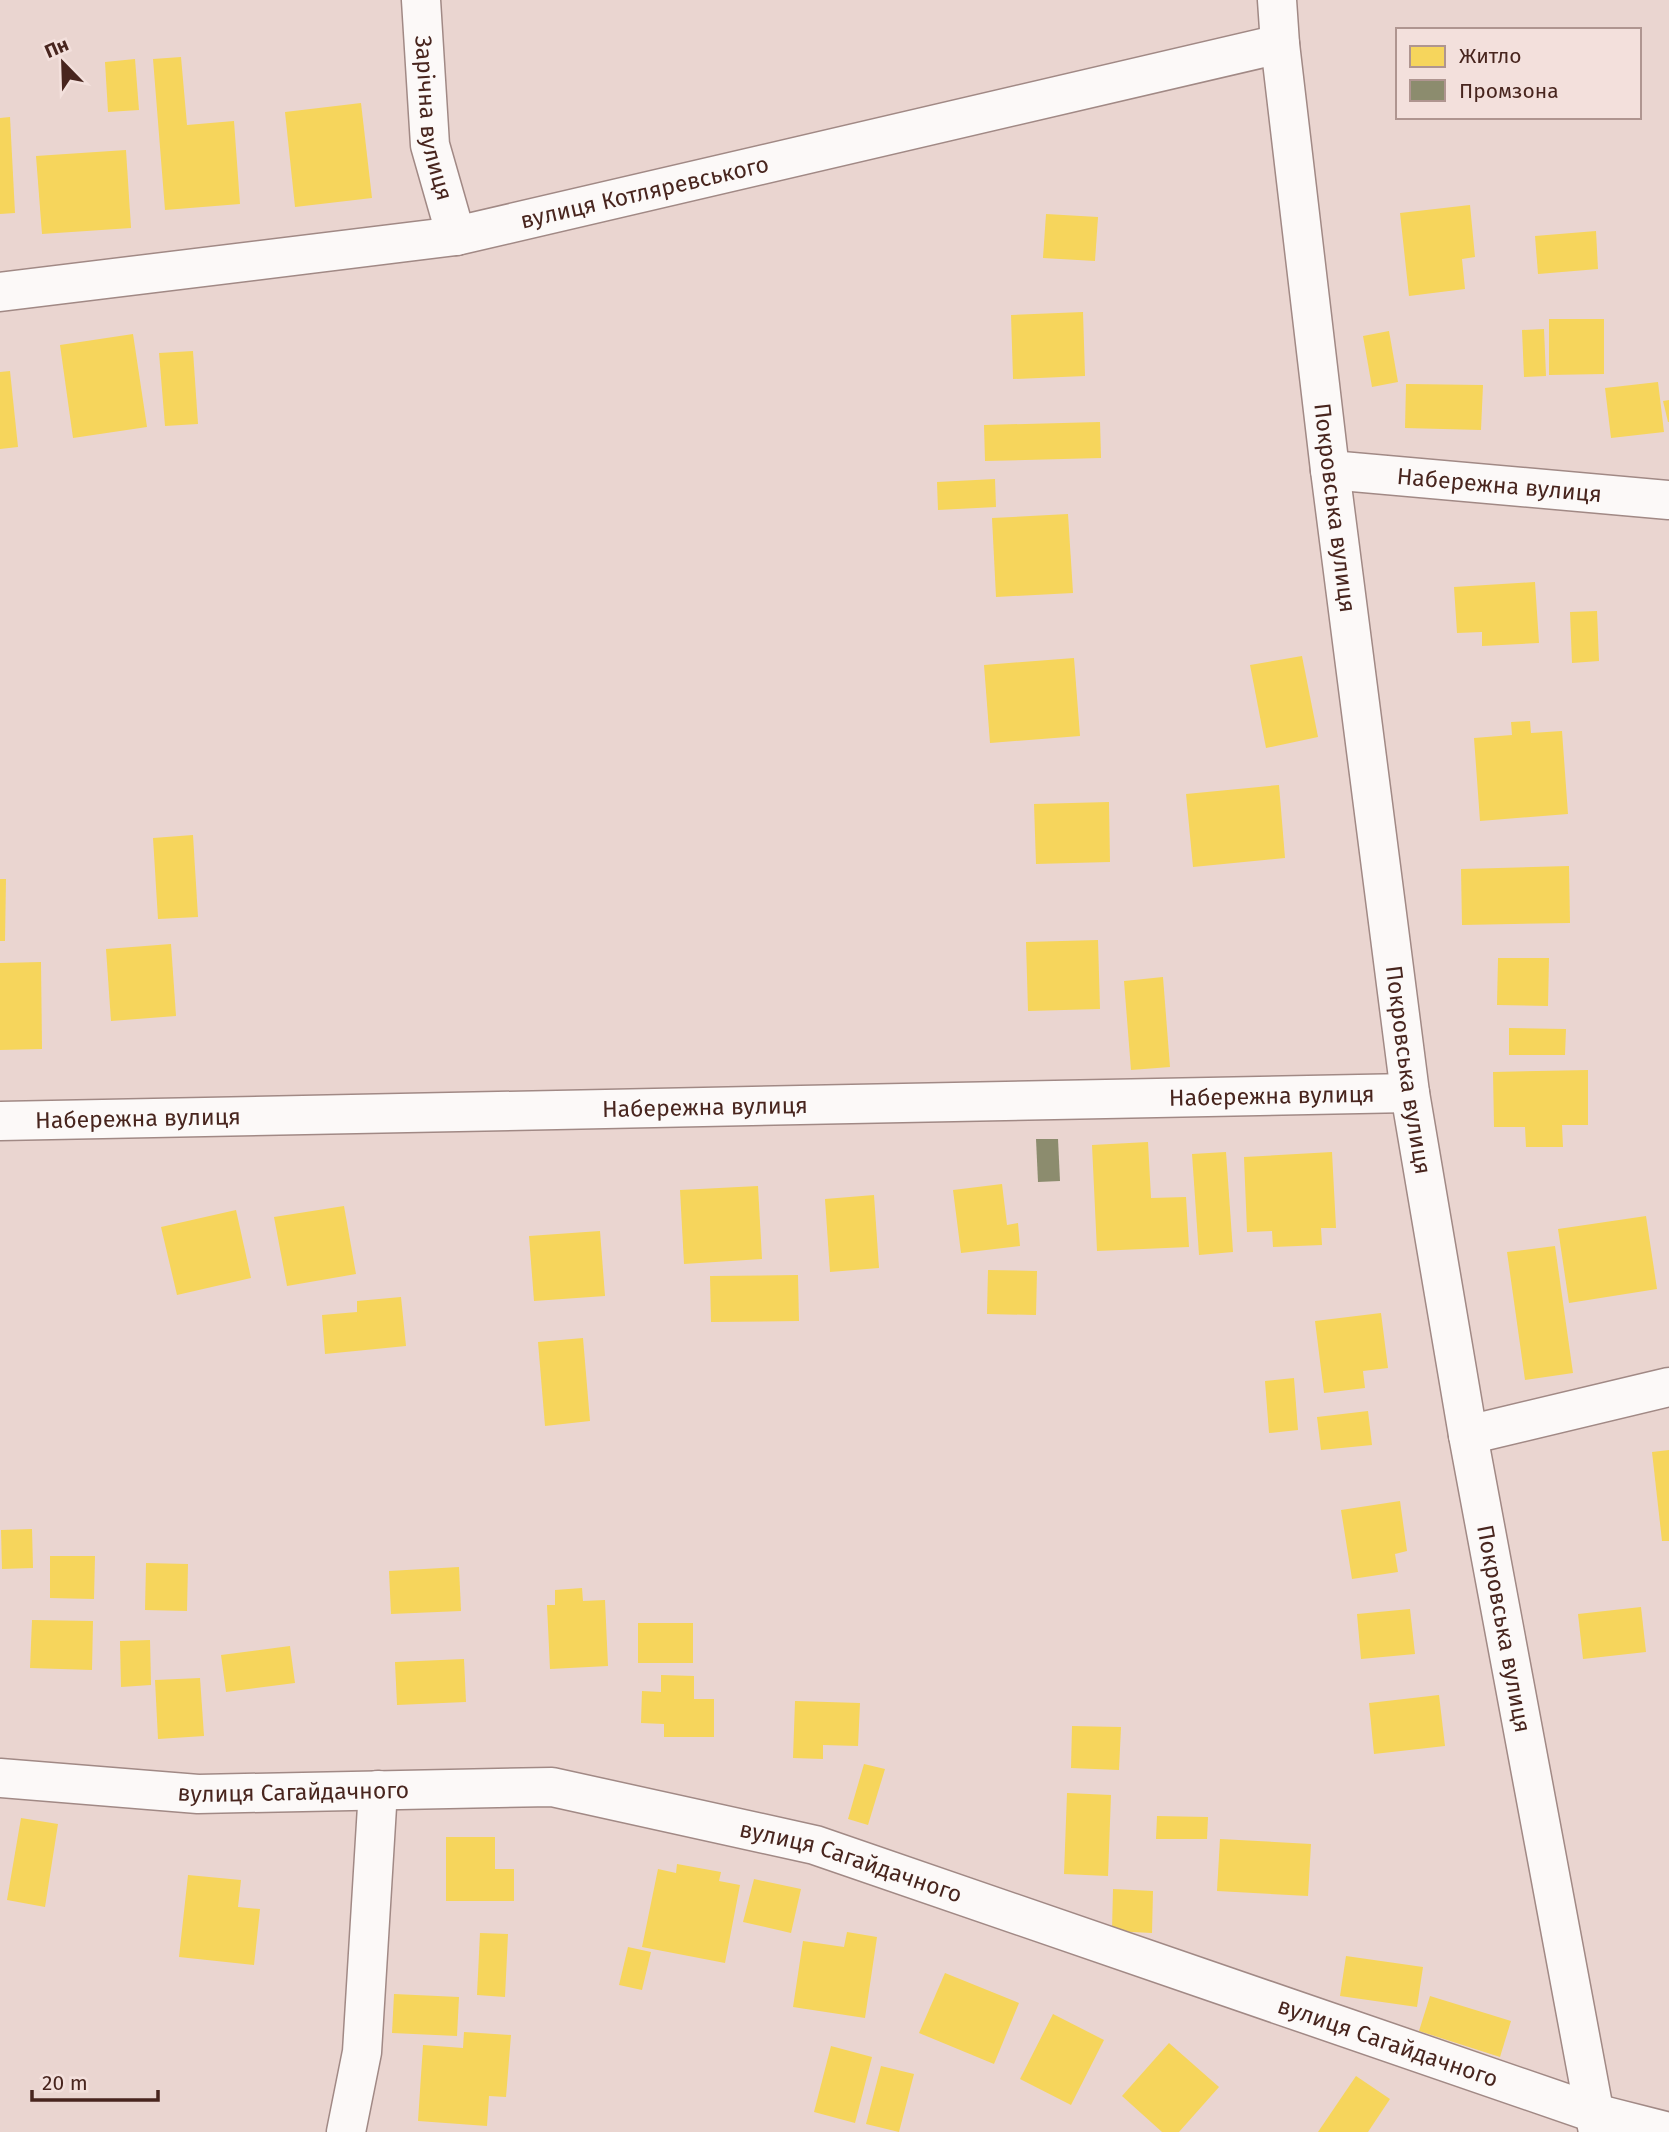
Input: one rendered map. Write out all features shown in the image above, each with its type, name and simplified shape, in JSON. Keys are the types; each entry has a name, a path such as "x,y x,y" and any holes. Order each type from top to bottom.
{"street":[{"name":"Зарічна вулиця","path":"421,0 430,145 456,236"},
{"name":"Покровська вулиця","path":"1277,0 1330,470 1410,1093 1468,1435 1596,2122"},
{"name":"вулиця Котляревського","path":"0,292 456,236 1280,44"},
{"name":"Набережна вулиця","path":"1330,470 1669,500"},
{"name":"Набережна вулиця","path":"0,1121 1410,1093"},
{"path":"1468,1435 1669,1387"},
{"name":"вулиця Сагайдачного","path":"0,1778 198,1794 552,1787 815,1845 1596,2122 1668,2132"},
{"path":"346,2132 362,2052 378,1790"}],"building: Житло":[{"path":"181,57 187,125 234,121 240,204 165,210 153,59"},
{"path":"135,59 139,110 108,112 105,62"},
{"path":"361,103 372,198 295,207 285,112"},
{"path":"10,117 15,213 0,214 0,118"},
{"path":"126,150 131,228 42,234 36,156"},
{"path":"1470,205 1475,257 1462,259 1465,289 1409,296 1400,213"},
{"path":"1046,214 1098,217 1095,261 1043,258"},
{"path":"1596,231 1598,269 1538,274 1535,236"},
{"path":"1083,312 1085,376 1013,379 1011,315"},
{"path":"1549,319 1604,319 1604,374 1549,375"},
{"path":"1544,329 1546,376 1524,377 1522,330"},
{"path":"1389,331 1398,382 1372,387 1363,336"},
{"path":"133,334 147,427 73,438 60,345"},
{"path":"193,351 198,424 165,426 159,353"},
{"path":"10,371 18,447 0,449 0,372"},
{"path":"1658,382 1664,432 1611,438 1605,388"},
{"path":"1406,384 1483,385 1481,430 1405,428"},
{"path":"1669,400 1669,422 1668,422 1663,401"},
{"path":"1100,422 1101,458 985,461 984,425"},
{"path":"995,479 996,507 938,510 937,482"},
{"path":"1068,514 1073,593 996,597 992,518"},
{"path":"1535,582 1539,643 1482,646 1482,632 1457,633 1454,587"},
{"path":"1597,611 1599,661 1572,663 1570,612"},
{"path":"1302,656 1318,737 1266,748 1250,665"},
{"path":"1074,658 1080,736 990,743 984,665"},
{"path":"1530,721 1531,733 1562,731 1568,814 1480,821 1474,738 1512,735 1511,722"},
{"path":"1279,785 1285,858 1193,867 1186,794"},
{"path":"1109,802 1110,862 1036,864 1034,804"},
{"path":"193,835 198,917 158,919 153,838"},
{"path":"1569,866 1570,923 1462,925 1461,869"},
{"path":"0,879 6,879 5,941 0,941"},
{"path":"1098,940 1100,1009 1028,1011 1026,942"},
{"path":"171,944 176,1016 111,1021 106,949"},
{"path":"1498,958 1549,958 1548,1006 1497,1005"},
{"path":"41,962 42,1049 0,1050 0,963"},
{"path":"1163,977 1170,1067 1131,1070 1124,981"},
{"path":"1509,1028 1566,1029 1565,1055 1509,1055"},
{"path":"1588,1070 1588,1125 1562,1125 1563,1147 1526,1147 1525,1127 1494,1127 1493,1072"},
{"path":"1148,1142 1151,1198 1186,1197 1189,1247 1097,1251 1092,1145"},
{"path":"1226,1152 1233,1252 1199,1255 1192,1154"},
{"path":"1332,1152 1336,1228 1321,1228 1322,1245 1273,1247 1272,1231 1247,1232 1244,1157"},
{"path":"1002,1184 1007,1225 1018,1223 1020,1246 961,1253 953,1190"},
{"path":"758,1186 762,1259 684,1264 680,1190"},
{"path":"874,1195 879,1268 830,1272 825,1199"},
{"path":"344,1206 356,1274 287,1286 274,1217"},
{"path":"236,1210 251,1278 177,1295 161,1227"},
{"path":"1646,1216 1657,1289 1569,1303 1558,1229"},
{"path":"600,1231 605,1296 534,1301 529,1236"},
{"path":"1555,1246 1573,1373 1525,1380 1507,1252"},
{"path":"988,1270 1037,1271 1036,1315 987,1314"},
{"path":"798,1275 799,1321 711,1322 710,1276"},
{"path":"401,1297 406,1346 325,1354 322,1315 357,1312 357,1301"},
{"path":"1381,1313 1388,1368 1363,1371 1365,1388 1324,1393 1315,1321"},
{"path":"583,1338 590,1421 545,1426 538,1342"},
{"path":"1294,1378 1298,1430 1269,1433 1265,1381"},
{"path":"1368,1411 1372,1445 1321,1450 1317,1417"},
{"path":"1669,1450 1669,1541 1662,1541 1652,1452"},
{"path":"1400,1501 1407,1551 1395,1554 1398,1572 1352,1579 1341,1510"},
{"path":"32,1529 33,1568 2,1569 1,1530"},
{"path":"50,1556 95,1556 94,1599 50,1598"},
{"path":"146,1563 188,1564 187,1611 145,1610"},
{"path":"459,1567 461,1611 391,1614 389,1571"},
{"path":"582,1588 583,1601 605,1600 608,1666 550,1669 547,1605 555,1605 555,1590"},
{"path":"1641,1607 1646,1652 1583,1659 1578,1614"},
{"path":"1410,1609 1415,1654 1361,1659 1357,1614"},
{"path":"32,1620 93,1621 92,1670 30,1668"},
{"path":"638,1623 693,1623 693,1663 638,1663"},
{"path":"150,1640 151,1685 121,1687 120,1641"},
{"path":"290,1646 295,1683 226,1692 221,1655"},
{"path":"464,1659 466,1702 397,1705 395,1662"},
{"path":"661,1675 694,1676 694,1699 714,1699 714,1737 664,1737 664,1724 641,1723 642,1691 661,1692"},
{"path":"200,1678 204,1736 158,1739 155,1680"},
{"path":"1439,1695 1445,1746 1374,1754 1369,1703"},
{"path":"795,1701 860,1703 858,1746 823,1745 823,1759 793,1758"},
{"path":"1072,1726 1121,1727 1119,1770 1071,1768"},
{"path":"864,1764 885,1769 868,1825 848,1819"},
{"path":"1067,1793 1111,1795 1108,1876 1064,1874"},
{"path":"1157,1816 1208,1817 1207,1839 1156,1839"},
{"path":"21,1818 58,1824 45,1907 7,1900"},
{"path":"446,1837 495,1837 495,1869 514,1869 514,1901 446,1901"},
{"path":"1220,1839 1311,1844 1308,1896 1217,1891"},
{"path":"677,1864 721,1872 719,1881 740,1885 725,1963 642,1947 658,1869 676,1873"},
{"path":"188,1875 241,1880 238,1907 260,1909 254,1965 179,1957"},
{"path":"754,1879 801,1889 791,1933 743,1922"},
{"path":"1113,1889 1153,1891 1152,1933 1112,1931"},
{"path":"847,1932 877,1937 865,2018 793,2007 803,1941 844,1947"},
{"path":"480,1933 508,1934 505,1997 477,1995"},
{"path":"628,1947 651,1952 642,1990 619,1985"},
{"path":"1346,1956 1423,1967 1417,2007 1340,1996"},
{"path":"945,1973 1019,2003 994,2064 919,2033"},
{"path":"394,1994 459,1997 457,2036 392,2033"},
{"path":"1430,1996 1511,2021 1500,2057 1419,2031"},
{"path":"1053,2014 1104,2040 1071,2105 1020,2079"},
{"path":"464,2032 511,2035 506,2097 489,2096 487,2126 418,2121 423,2045 463,2048"},
{"path":"1169,2043 1219,2087 1179,2132 1162,2132 1122,2096"},
{"path":"831,2046 872,2057 855,2123 814,2112"},
{"path":"881,2066 914,2074 899,2132 866,2124"},
{"path":"1356,2076 1390,2099 1368,2132 1318,2132"}],"building: Промзона":[{"path":"1036,1139 1058,1139 1060,1181 1038,1182"}]}
